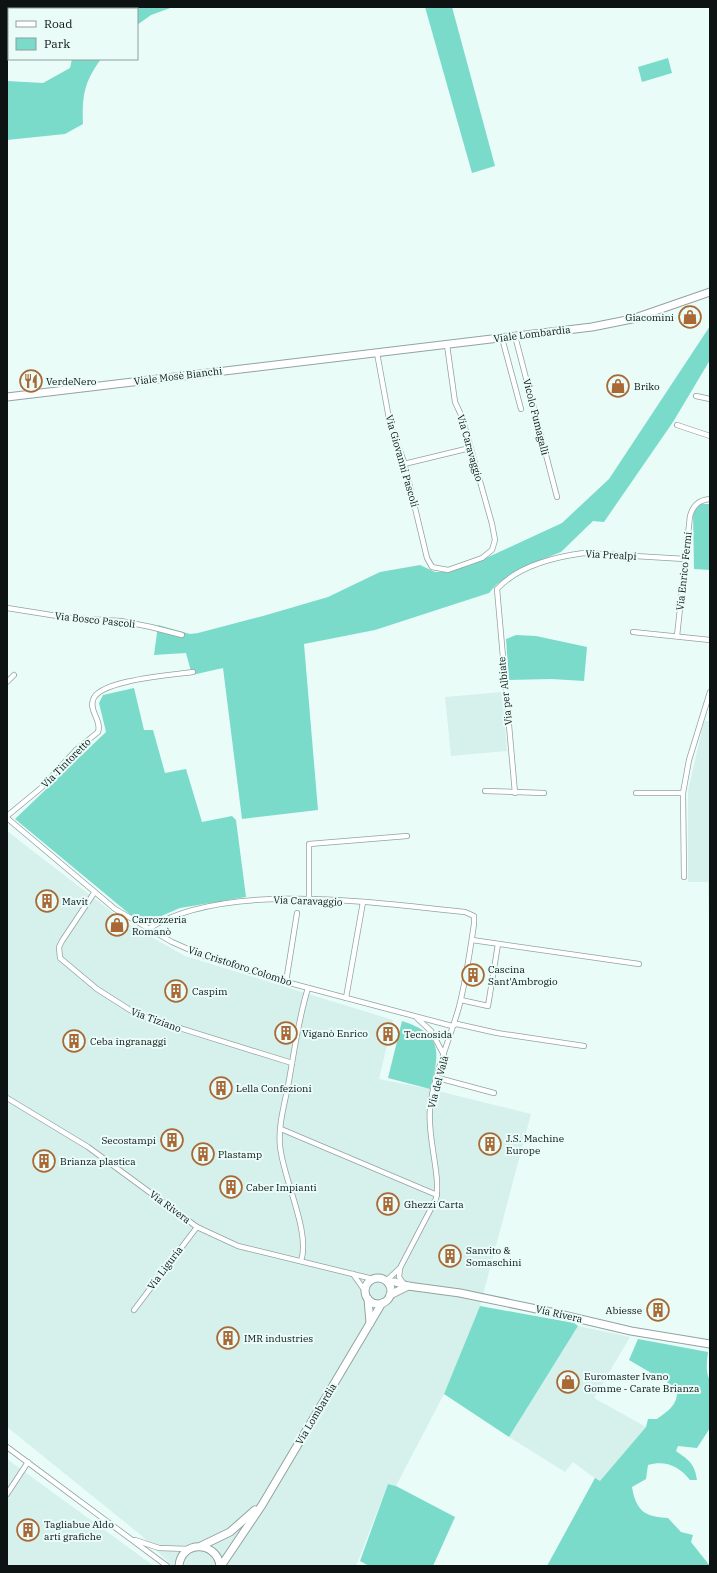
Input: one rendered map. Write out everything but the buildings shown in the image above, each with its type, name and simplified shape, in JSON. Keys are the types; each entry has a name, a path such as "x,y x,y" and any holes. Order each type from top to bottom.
{"street":[{"name":"Viale Lombardia","path":"349,356 618,323 662,310 710,292"},
{"name":"Vicolo Fumagalli","path":"515,336 557,498"},
{"path":"502,338 521,409"},
{"name":"Via Caravaggio","path":"432,567 448,570 482,558 492,550 495,540 492,524 462,417 455,402 448,345"},
{"name":"Via Giovanni Pascoli","path":"377,353 390,424 404,464 427,558 432,567"},
{"name":"Viale Mosè Bianchi","path":"7,397 349,356"},
{"path":"696,396 710,399"},
{"path":"677,425 710,436"},
{"path":"404,464 470,448"},
{"name":"Via Enrico Fermi","path":"677,636 690,516 693,507 697,503 710,499"},
{"name":"Via Prealpi","path":"497,589 511,577 531,567 584,553 685,559"},
{"name":"Via per Albiate","path":"497,589 515,793"},
{"name":"Via Bosco Pascoli","path":"7,608 70,618 121,621 182,635"},
{"path":"633,632 710,640"},
{"name":"Via Tintoretto","path":"7,817 41,788 76,750 98,732 99,724 92,708 95,694 104,688 135,680 193,672"},
{"path":"7,682 14,675"},
{"path":"684,877 683,793 689,760 710,692"},
{"path":"485,790 515,793 544,793"},
{"path":"636,793 683,793"},
{"name":"Via Cristoforo Colombo","path":"7,817 94,892 121,913 148,929 206,957 286,982 452,1026"},
{"path":"309,900 309,844 407,836"},
{"name":"Via Tiziano","path":"94,892 62,941 59,947 60,958 97,988 138,1015 292,1063"},
{"name":"Via Caravaggio","path":"148,929 183,914 219,905 256,900 363,902 465,912 472,915"},
{"path":"346,998 363,902"},
{"path":"286,982 297,913"},
{"name":"Via del Valà","path":"387,1282 400,1268 437,1195 429,1116 431,1100 460,1000 475,920 472,915"},
{"path":"472,940 639,964"},
{"path":"460,1000 488,1006 498,944"},
{"path":"301,1262 304,1251 303,1237 281,1156 281,1129 292,1063 308,988"},
{"path":"415,1016 431,1032 444,1055"},
{"path":"452,1026 457,1024 497,1033 584,1046"},
{"path":"438,1078 494,1093"},
{"name":"Via Rivera","path":"7,1098 88,1147 197,1227 238,1246 373,1279"},
{"path":"281,1129 437,1195"},
{"name":"Via Liguria","path":"134,1310 197,1227"},
{"path":"368,1299 375,1303 382,1303 390,1295 407,1285 399,1277 400,1268"},
{"path":"353,1274 365,1291 368,1299 370,1323"},
{"path":"365,1291 368,1284 373,1279 380,1278 387,1282 390,1286 390,1295"},
{"name":"Via Rivera","path":"387,1282 395,1282 489,1299 631,1331 710,1344"},
{"name":"Via Lombardia","path":"220,1566 262,1505 382,1303"},
{"path":"7,1447 130,1538 144,1546 167,1566"},
{"path":"7,1494 28,1462"},
{"name":"Via Lombardia","path":"189,1549 202,1546 230,1532 262,1505"},
{"path":"144,1546 189,1549"},
{"path":"202,1546 213,1551 217,1555 220,1566"},
{"path":"155,1557 159,1548"},
{"path":"179,1566 181,1558 189,1549"}],"shaded area":[{"path":"502,692 507,751 451,756 445,697"},
{"path":"704,721 710,721 710,961 708,882 688,882 688,791"},
{"path":"7,831 125,922 185,956 393,1020 379,1079 430,1089 531,1114 480,1306 444,1394 396,1486 388,1484 356,1566 172,1566 142,1536 7,1427"},
{"path":"578,1326 630,1337 594,1398 646,1427 600,1482 573,1462 565,1472 509,1437"},
{"path":"7,1459 154,1566 7,1566"}],"green space":[{"path":"173,7 151,15 138,24 138,8 107,8"},
{"path":"425,7 452,7 495,166 472,173"},
{"path":"668,58 672,73 642,82 638,67"},
{"path":"72,60 100,60 95,67 85,90 83,124 65,134 7,140 7,81 43,83 70,68"},
{"path":"710,326 710,360 673,422 604,522 593,521 561,552 530,564 509,575 496,585 489,593 375,630 304,644 318,810 242,819 223,668 192,675 186,653 154,655 158,625 190,634 198,633 328,597 380,572 420,565 435,572 446,572 471,565 562,523 609,479"},
{"path":"701,504 710,504 710,570 694,569 693,511"},
{"path":"516,635 536,636 587,647 584,681 551,679 509,680 506,639"},
{"path":"134,688 144,730 153,730 165,773 186,769 202,822 232,816 236,820 246,897 180,908 145,923 132,916 15,819 106,732 99,703 103,695"},
{"path":"402,1021 425,1032 432,1039 435,1046 436,1065 430,1089 388,1078"},
{"path":"480,1306 574,1323 578,1326 509,1437 444,1394"},
{"path":"638,1339 708,1352 707,1374 710,1380 710,1428 697,1448 678,1446 676,1451 691,1463 695,1470 697,1480 690,1480 681,1471 671,1465 660,1463 648,1465 646,1479 632,1487 636,1502 643,1511 653,1516 668,1518 681,1532 693,1535 691,1542 710,1566 547,1566 595,1478 600,1481 646,1427 648,1419 657,1419 672,1407 676,1400 677,1390 670,1384 629,1360"},
{"path":"388,1484 396,1486 455,1517 433,1566 369,1566 360,1561"}],"place":[{"name":"Giacomini","path":"690,317"},
{"name":"VerdeNero","path":"31,381"},
{"name":"Briko","path":"618,386"},
{"name":"Mavit","path":"47,901"},
{"name":"Carrozzeria Romanò","path":"117,925"},
{"name":"Cascina Sant'Ambrogio","path":"473,975"},
{"name":"Caspim","path":"176,991"},
{"name":"Viganò Enrico","path":"286,1033"},
{"name":"Tecnosida","path":"388,1034"},
{"name":"Ceba ingranaggi","path":"74,1041"},
{"name":"Lella Confezioni","path":"221,1088"},
{"name":"Secostampi","path":"172,1140"},
{"name":"J.S. Machine Europe","path":"490,1144"},
{"name":"Plastamp","path":"203,1154"},
{"name":"Brianza plastica","path":"44,1161"},
{"name":"Caber Impianti","path":"231,1187"},
{"name":"Ghezzi Carta","path":"388,1204"},
{"name":"Sanvito & Somaschini","path":"450,1256"},
{"name":"Abiesse","path":"658,1310"},
{"name":"IMR industries","path":"228,1338"},
{"name":"Euromaster Ivano Gomme - Carate Brianza","path":"568,1382"},
{"name":"Tagliabue Aldo arti grafiche","path":"28,1530"}]}
